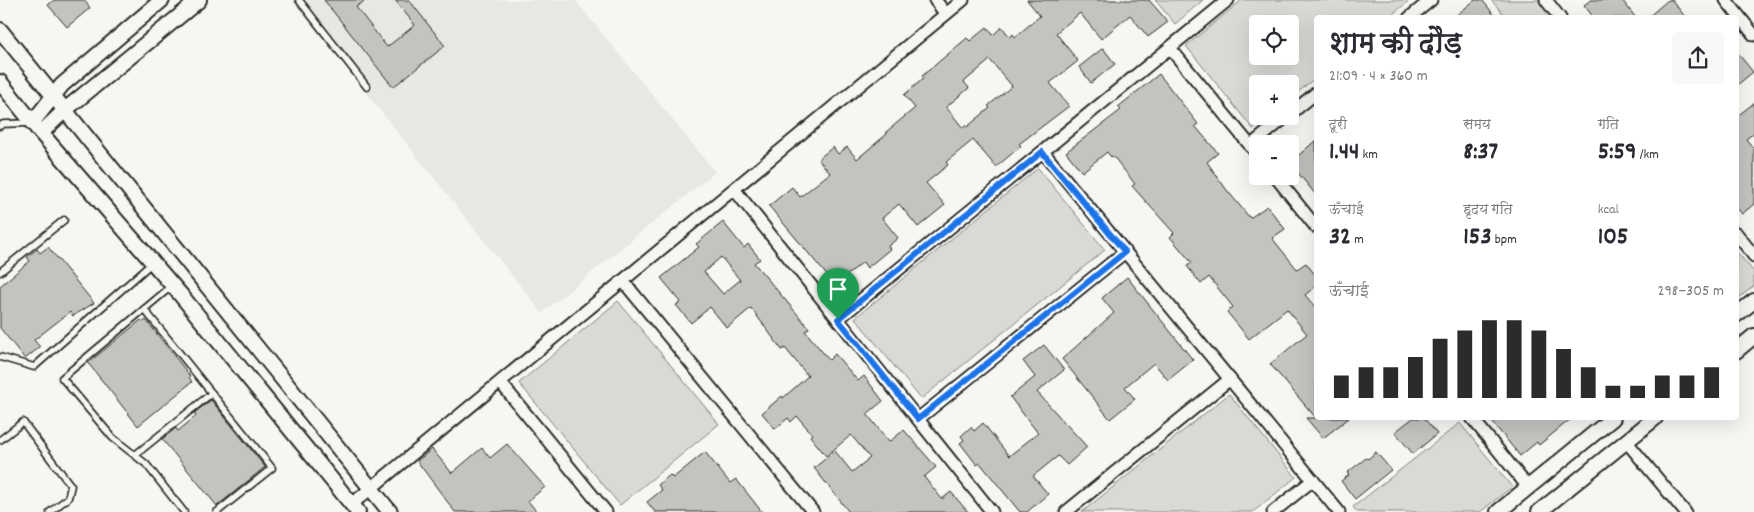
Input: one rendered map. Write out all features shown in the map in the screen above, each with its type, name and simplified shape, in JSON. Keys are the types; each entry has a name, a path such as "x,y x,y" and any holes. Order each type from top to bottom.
{"street":[{"path":"36,128 52,95 162,0"},
{"path":"36,128 65,110 199,0"},
{"path":"935,0 946,14"},
{"path":"2,87 172,285 355,508 371,488 963,0"},
{"path":"838,319 1228,0"},
{"path":"1413,15 1431,0"},
{"path":"1546,0 1558,15"},
{"path":"1726,0 1738,15"},
{"path":"1739,16 1754,35"},
{"path":"0,30 390,512"},
{"path":"1170,48 1249,144"},
{"path":"1299,107 1314,95"},
{"path":"1269,135 1279,125"},
{"path":"1042,152 1339,512"},
{"path":"1282,185 1314,225"},
{"path":"734,189 992,512"},
{"path":"1739,237 1754,256"},
{"path":"918,419 1125,252"},
{"path":"623,281 813,512"},
{"path":"1739,312 1754,300"},
{"path":"1739,348 1754,336"},
{"path":"1066,512 1230,379"},
{"path":"500,382 606,512"},
{"path":"1474,420 1528,487"},
{"path":"1498,512 1610,420"},
{"path":"1539,512 1652,420"},
{"path":"1626,441 1686,512"},
{"path":"1273,512 1313,480"}],"lane":[{"path":"299,0 367,87"},
{"path":"0,126 3,124 36,128"},
{"path":"0,272 64,220"},
{"path":"0,357 34,367 153,263"},
{"path":"172,285 62,378 113,438 146,464 184,512"},
{"path":"144,309 272,468 217,512"},
{"path":"134,455 212,393"},
{"path":"0,440 23,422 71,486 68,498 50,512"}],"shaded area":[{"path":"292,0 575,0 715,172 542,313"},
{"path":"1155,0 1203,0 1175,24"},
{"path":"1242,0 1410,0 1391,15 1314,15 1314,79 1299,91 1299,75 1249,75 1249,124 1186,46"},
{"path":"1491,0 1539,0 1552,15 1504,15"},
{"path":"1250,125 1258,125 1253,129"},
{"path":"1038,168 1105,250 921,399 855,318"},
{"path":"1739,254 1754,272 1754,286 1739,298"},
{"path":"618,301 719,424 620,505 519,383"},
{"path":"1229,394 1296,477 1253,512 1082,512"},
{"path":"1460,423 1512,487 1480,512 1357,512 1353,507"}],"building":[{"path":"54,0 84,0 90,8 67,27 48,5"},
{"path":"324,0 366,0 356,7 387,47 415,25 395,0 409,0 445,46 393,87"},
{"path":"1027,0 1149,0 1168,22 1148,37 1130,15 1101,39 1080,13 1056,33 1078,61 1050,83 1069,106 1019,144 1021,146 996,167 973,140 946,162 948,165 926,183 945,205 918,227 899,204 882,218 898,238 888,246 890,249 867,268 863,262 835,285 769,206 792,187 800,197 830,173 818,159 833,147 838,154 847,147 857,159 887,134 886,132 915,108 904,95 924,78 922,76 967,38 970,41 987,27 993,35 1002,27 1010,37 1013,34 1015,37 1040,16","holes":["990,60 1012,86 967,127 966,125 963,128 946,107 969,88 964,82"]},
{"path":"1475,0 1482,0 1494,15 1457,15"},
{"path":"1591,0 1622,0 1634,15 1592,15 1584,5"},
{"path":"1668,0 1672,0 1684,15 1650,15"},
{"path":"1103,48 1115,64 1091,83 1079,67"},
{"path":"1739,55 1753,72 1739,84"},
{"path":"1159,74 1198,124 1195,126 1218,153 1207,162 1226,189 1250,218 1267,206 1285,229 1272,238 1297,269 1306,263 1314,273 1314,288 1305,295 1314,306 1314,416 1270,364 1307,334 1287,309 1249,339 1227,312 1233,307 1209,277 1201,284 1187,266 1192,263 1170,237 1174,233 1132,186 1135,184 1113,156 1111,157 1107,152 1082,172 1066,152 1121,110 1118,107"},
{"path":"1754,103 1754,133 1746,139 1754,149 1754,204 1742,214 1739,210 1739,115"},
{"path":"1314,142 1314,193 1299,174 1299,155"},
{"path":"723,222 744,248 748,244 760,259 754,263 809,328 805,331 829,360 835,354 858,381 864,376 883,401 867,414 889,442 904,430 936,467 924,477 942,499 951,492 968,512 849,512 814,468 835,451 852,472 870,458 851,435 826,456 810,436 812,434 797,416 791,422 788,418 775,429 762,413 808,376 785,348 782,350 751,308 727,328 710,307 691,323 676,305 681,302 661,278 699,247 696,244","holes":["721,257 740,280 723,294 704,272"]},
{"path":"48,247 94,303 73,316 70,312 34,340 40,347 25,359 0,328 0,286 30,261 27,257 37,249 40,253"},
{"path":"1127,277 1193,360 1168,380 1154,363 1125,387 1135,399 1110,419 1062,359 1114,313 1102,298"},
{"path":"141,320 143,322 146,320 190,376 192,382 138,426 88,363"},
{"path":"1044,345 1064,370 1037,392 1087,447 1067,465 1058,456 1033,476 1048,494 1027,512 1020,512 980,463 977,465 960,443 964,440 961,436 971,427 974,431 983,423 1009,456 1038,433 1010,397 1035,377 1023,361"},
{"path":"211,400 265,467 217,506 162,439 176,428 178,431 196,416 194,413"},
{"path":"1306,418 1314,418 1314,420 1346,420 1323,438"},
{"path":"1410,420 1426,420 1437,434 1413,454 1395,432"},
{"path":"1497,420 1570,420 1539,445 1537,442 1520,456 1493,423"},
{"path":"507,444 545,487 528,501 537,512 455,512 417,461 432,449 452,473 482,448 490,458"},
{"path":"705,452 730,483 736,479 762,512 655,512 647,502 662,490 658,485 670,475 673,478"},
{"path":"1376,452 1391,470 1355,499 1341,481 1349,475 1347,473"}],"route":[{"path":"1042,152 1125,252 918,419 838,319 1042,152"}]}
